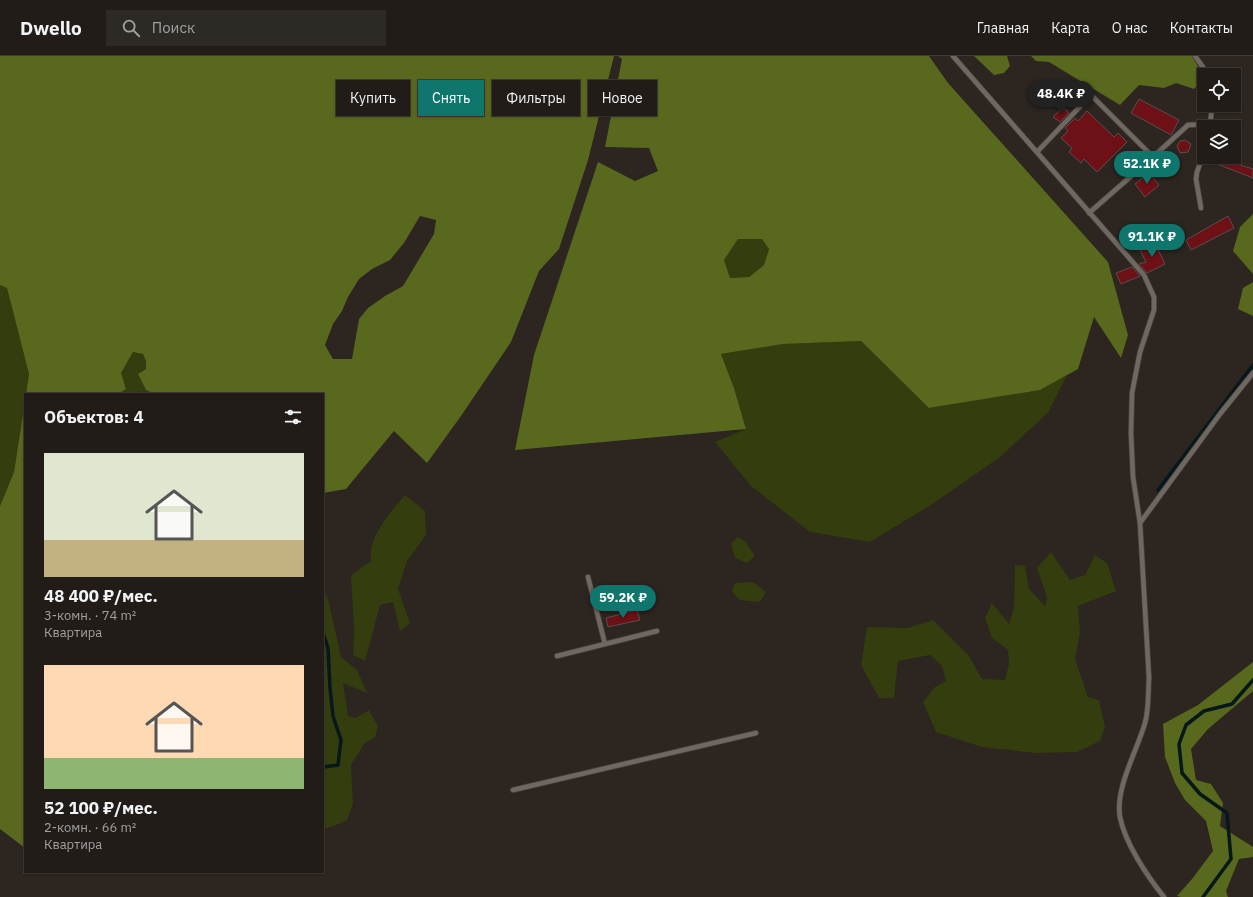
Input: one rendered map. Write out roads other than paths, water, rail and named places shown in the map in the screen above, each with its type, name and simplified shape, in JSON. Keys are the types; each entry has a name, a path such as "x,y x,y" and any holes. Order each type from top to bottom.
{"lane":[{"path":"953,56 1144,275 1154,297 1154,310 1140,352 1132,393 1130,433 1133,477 1140,523 1149,678 1145,722 1123,784 1120,801 1120,817 1136,856 1149,879 1164,897"},
{"path":"1195,56 1204,68"},
{"path":"1037,152 1091,95 1153,157"},
{"path":"1089,213 1188,125 1197,125"},
{"path":"1199,164 1196,172 1196,179 1201,208"},
{"path":"1140,523 1220,414 1253,373"},
{"path":"588,577 605,644"},
{"path":"557,656 657,631"},
{"path":"513,790 756,733"}],"waterway":[{"path":"1158,490 1253,365"},
{"path":"324,636 328,648 333,716 341,740 338,765 324,767"},
{"path":"1203,897 1231,859 1227,813 1200,794 1182,773 1179,744 1186,725 1204,711 1232,704 1253,680"}]}
